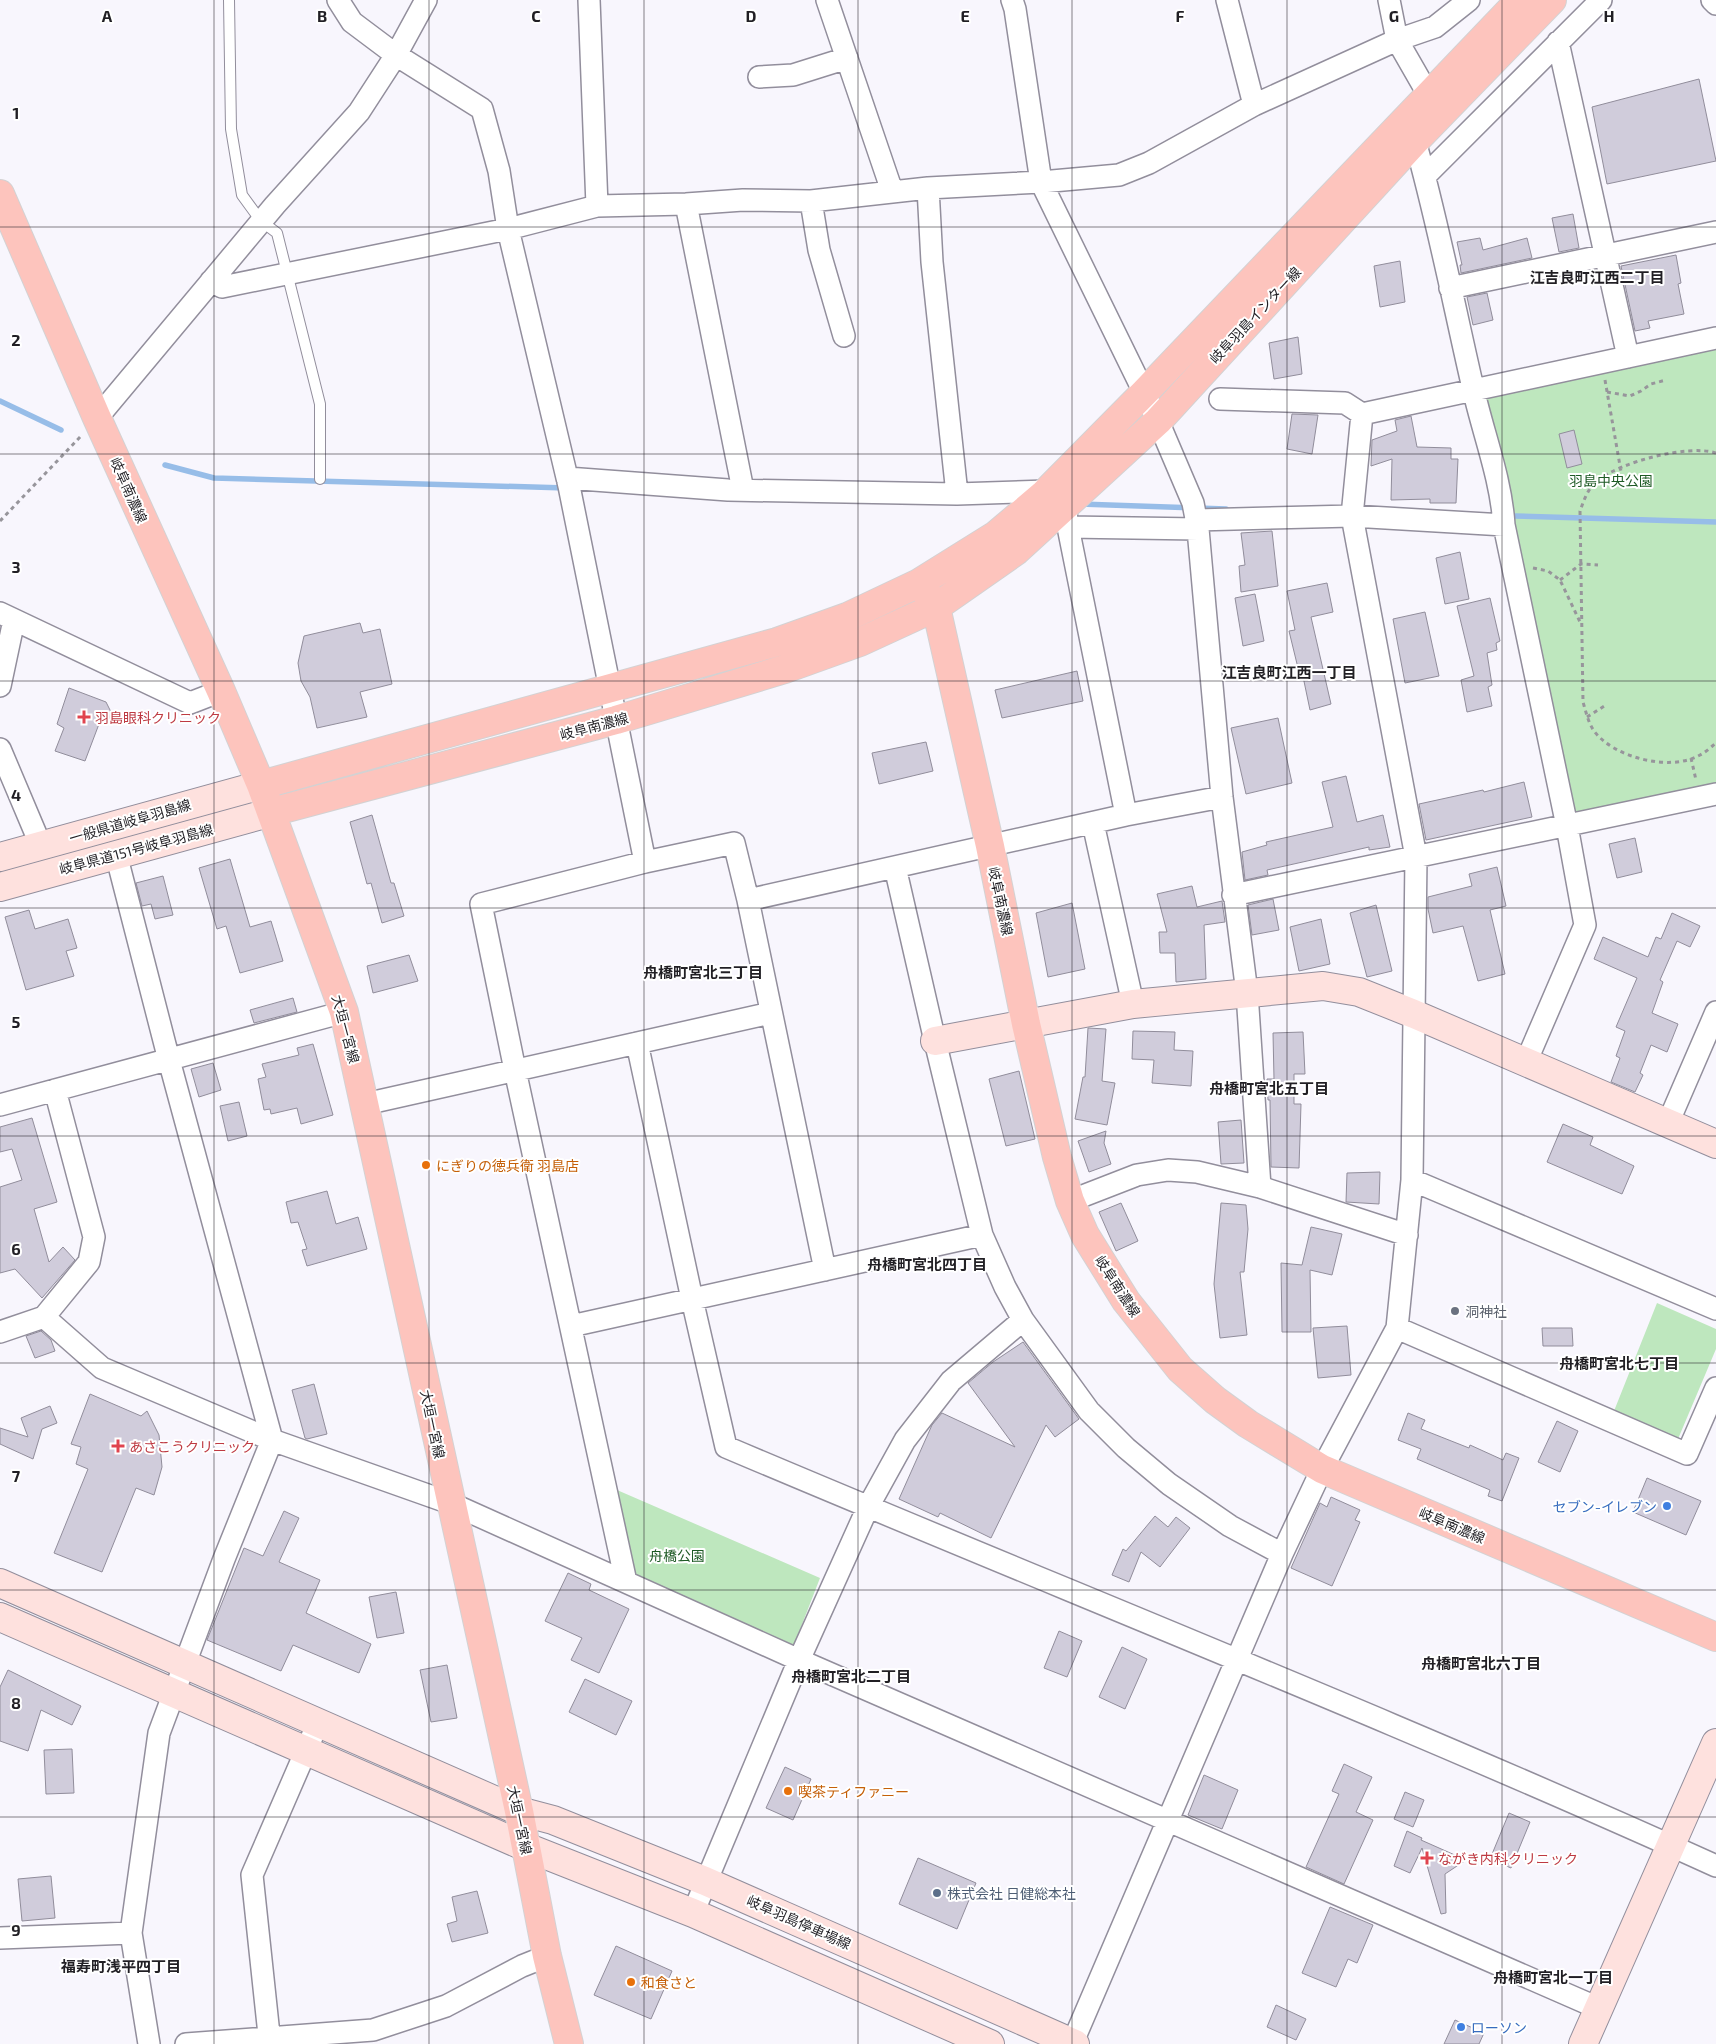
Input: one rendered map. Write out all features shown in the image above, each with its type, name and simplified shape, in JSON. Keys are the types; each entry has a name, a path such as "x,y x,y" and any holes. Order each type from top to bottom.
{"main road":[{"name":"岐阜羽島インター線","path":"1057,506 1144,393 1520,0"},
{"name":"岐阜羽島インター線","path":"936,607 1006,543 1057,506 1158,421 1415,141 1552,0"},
{"name":"岐阜南濃線","path":"0,194 97,418 221,691 272,812 616,720 785,669 860,642 936,607"},
{"name":"岐阜羽島インター線","path":"919,583 1006,543"},
{"name":"岐阜南濃線","path":"919,583 936,607 990,846 1026,1024 1057,1157 1070,1201 1085,1235 1126,1301 1180,1369 1215,1400 1248,1424 1322,1469 1716,1637"},
{"path":"261,785 777,642 848,617 919,583"},
{"name":"大垣一宮線","path":"272,812 344,1012 519,1812 547,1956 569,2044"}],"street":[{"path":"338,0 352,22 396,55 482,109 499,172 508,229 568,482 646,862"},
{"path":"97,418 261,221 359,112 396,55 426,0"},
{"path":"589,0 597,206"},
{"path":"827,0 892,191"},
{"path":"1012,0 1041,182 1158,421 1195,517 1222,797 1247,994 1260,1187"},
{"path":"1227,0 1254,105"},
{"path":"1389,0 1397,40 1428,94"},
{"path":"211,281 222,287 508,229 597,206 686,204 743,200 811,201 892,191 1119,175 1149,163 1254,105 1397,40 1435,27 1469,0"},
{"path":"1425,176 1602,0"},
{"path":"1712,0 1716,4"},
{"path":"1558,42 1628,357"},
{"path":"759,77 793,75 847,58"},
{"path":"1415,141 1425,176 1473,390 1503,504 1504,525 1567,826 1585,925 1526,1062"},
{"path":"928,188 932,262 957,494"},
{"path":"811,201 819,250 844,336"},
{"path":"686,204 743,490"},
{"path":"1450,288 1716,232"},
{"path":"1220,399 1345,403 1362,414 1716,338"},
{"path":"1073,2044 1282,1554 1322,1469 1397,1328 1412,1180 1416,856 1352,516 1362,414"},
{"path":"568,482 743,490 957,494 1057,506 1195,517 1352,516 1504,525"},
{"path":"1057,506 1126,815"},
{"path":"1,678 7,617 190,703 221,691"},
{"path":"0,749 41,846"},
{"name":"一般県道岐阜羽島線","path":"0,857 261,785"},
{"path":"1233,895 1567,826 1707,791"},
{"path":"748,900 1093,822 1222,797"},
{"name":"岐阜県道151号岐阜羽島線","path":"0,887 272,812"},
{"path":"1093,822 1133,1004"},
{"path":"626,1582 481,904 646,862 734,843 748,900 825,1270"},
{"path":"116,854 169,1060 272,1440 184,1664 159,1733 132,1933 149,2044"},
{"path":"896,867 935,1041 982,1235 1005,1287 1023,1320 1089,1410 1126,1448 1169,1484 1230,1526 1282,1554"},
{"path":"935,1041 1133,1004 1324,986 1359,992 1414,1014 1716,1144"},
{"path":"0,1105 344,1012"},
{"path":"1668,1123 1716,1012"},
{"path":"365,1104 772,1013"},
{"path":"637,1043 692,1300 726,1447 1237,1658 1716,1866"},
{"path":"0,1332 44,1317 89,1262 94,1237 55,1090"},
{"path":"1070,1201 1137,1175 1168,1170 1197,1172 1260,1187 1407,1236"},
{"path":"1412,1180 1716,1309"},
{"path":"571,1326 982,1235"},
{"path":"44,1317 102,1368 272,1440 450,1503 799,1660 1598,2008"},
{"path":"693,1913 799,1660 868,1507 905,1440 951,1381 1023,1320"},
{"path":"1397,1328 1687,1454 1716,1388"},
{"name":"岐阜羽島停車場線","path":"0,1583 519,1812 553,1820 705,1881 1073,2044"},
{"path":"0,1617 526,1847 693,1913 990,2044"},
{"path":"269,2041 252,1875 318,1723"},
{"path":"1582,2044 1716,1742"},
{"path":"0,1938 132,1933"},
{"path":"186,2044 269,2041 373,2030 446,2006 522,1966 547,1956"}],"lane":[{"path":"229,0 231,129 242,195 261,221 277,233 320,404 320,479"}],"path":[{"path":"1604,376 1623,483"},
{"path":"1607,392 1630,396 1651,384 1666,380"},
{"path":"0,521 97,418"},
{"path":"1716,453 1706,450 1663,455 1621,467 1596,481 1586,495 1580,511 1583,702 1587,717 1594,731 1609,746 1648,762 1682,761 1700,756 1716,743"},
{"path":"1560,580 1581,564 1598,564"},
{"path":"1531,568 1548,571 1560,580 1582,626"},
{"path":"1587,717 1606,705"},
{"path":"1691,758 1707,791"}],"green space":[{"name":"羽島中央公園","path":"1716,349 1716,784 1573,817 1485,397"},
{"path":"1657,1303 1716,1329 1716,1349 1678,1439 1614,1411"},
{"name":"舟橋公園","path":"617,1490 820,1578 794,1645 634,1577"}],"building":[{"path":"1699,79 1716,161 1607,184 1592,107"},
{"path":"1573,214 1579,248 1559,252 1552,218"},
{"path":"1480,238 1483,250 1527,238 1532,258 1461,273 1460,265 1462,265 1457,242"},
{"path":"1676,255 1681,283 1678,284 1684,314 1648,321 1650,328 1635,331 1621,266"},
{"path":"1400,261 1405,302 1380,307 1374,266"},
{"path":"1487,293 1493,320 1473,325 1467,297"},
{"path":"1298,337 1302,374 1274,379 1269,343"},
{"path":"1292,414 1318,415 1312,454 1287,449"},
{"path":"1411,416 1417,447 1451,448 1451,459 1458,459 1456,503 1430,503 1430,499 1391,500 1392,459 1371,466 1372,440 1397,431 1395,420"},
{"path":"1574,430 1582,464 1567,468 1559,434"},
{"path":"1272,531 1278,586 1241,592 1239,566 1245,565 1241,533"},
{"path":"1460,552 1469,599 1445,604 1436,558"},
{"path":"1327,583 1333,612 1311,617 1331,704 1310,710 1301,667 1298,668 1289,631 1295,630 1287,591"},
{"path":"1255,594 1264,641 1243,646 1235,598"},
{"path":"1490,598 1500,641 1496,643 1497,650 1487,653 1492,685 1488,687 1492,706 1467,712 1461,680 1474,676 1457,606"},
{"path":"1425,612 1439,676 1405,683 1393,619"},
{"path":"360,623 363,633 380,629 392,684 360,692 367,717 317,728 310,697 301,681 298,663 304,636"},
{"path":"1077,671 1083,701 1002,718 995,690"},
{"name":"羽島眼科クリニック","path":"69,688 106,702 111,712 108,722 99,724 85,761 55,751 64,728 57,724"},
{"path":"1278,718 1292,783 1246,794 1231,728"},
{"path":"926,742 933,771 879,784 872,753"},
{"path":"1346,776 1357,822 1383,815 1390,847 1369,850 1369,847 1267,870 1268,875 1245,880 1242,852 1267,845 1266,842 1333,827 1322,782"},
{"path":"1524,782 1532,817 1426,840 1419,804 1483,790 1484,792"},
{"path":"372,815 391,883 394,883 404,916 382,923 371,883 367,884 350,822"},
{"path":"1635,838 1642,872 1617,878 1609,844"},
{"path":"230,859 250,927 271,921 283,961 240,973 226,926 217,929 199,868"},
{"path":"1497,867 1506,906 1490,910 1505,974 1478,981 1463,926 1433,933 1428,909 1428,897 1472,886 1469,874"},
{"path":"163,876 173,915 155,919 151,904 142,906 136,883"},
{"path":"1192,886 1197,907 1222,901 1225,922 1204,925 1206,979 1176,982 1175,953 1160,953 1159,932 1167,932 1157,894"},
{"path":"1273,899 1279,930 1252,935 1248,905"},
{"path":"1072,903 1085,969 1048,977 1036,913"},
{"path":"1376,905 1392,971 1367,977 1350,913"},
{"path":"29,910 35,929 68,919 77,948 66,951 74,976 26,990 5,917"},
{"path":"1672,913 1700,926 1690,947 1677,941 1660,980 1663,982 1652,1013 1678,1024 1667,1052 1651,1045 1640,1073 1643,1075 1635,1092 1611,1082 1620,1058 1616,1056 1625,1031 1616,1027 1637,978 1594,959 1603,937 1648,957 1656,937 1661,939"},
{"path":"1321,919 1330,964 1299,971 1290,927"},
{"path":"409,955 418,981 373,993 367,966"},
{"path":"293,998 297,1012 254,1023 250,1010"},
{"path":"1088,1028 1106,1029 1102,1081 1115,1083 1107,1125 1075,1119 1083,1077 1085,1077"},
{"path":"1133,1031 1175,1032 1174,1050 1193,1051 1191,1086 1152,1083 1154,1060 1132,1059"},
{"path":"1303,1032 1305,1074 1294,1074 1294,1104 1301,1104 1299,1168 1271,1167 1270,1100 1268,1100 1267,1079 1274,1079 1273,1033"},
{"path":"313,1044 333,1115 301,1124 297,1108 271,1114 270,1109 264,1110 258,1079 266,1077 262,1064 299,1055 297,1048"},
{"path":"213,1063 221,1090 199,1097 191,1069"},
{"path":"1019,1071 1035,1139 1006,1146 989,1079"},
{"path":"239,1102 247,1136 228,1141 220,1106"},
{"path":"32,1118 57,1202 34,1209 49,1262 63,1247 75,1260 42,1298 15,1269 0,1273 0,1187 22,1180 12,1149 0,1152 0,1127"},
{"path":"1241,1120 1244,1163 1221,1164 1218,1122"},
{"path":"1563,1124 1593,1137 1590,1145 1634,1166 1622,1194 1547,1162"},
{"path":"1106,1131 1104,1143 1111,1164 1089,1172 1078,1141"},
{"path":"1380,1172 1379,1204 1346,1202 1347,1173"},
{"path":"327,1191 336,1224 358,1217 367,1249 307,1266 302,1250 307,1249 298,1222 291,1223 286,1202"},
{"path":"1121,1203 1138,1241 1116,1251 1099,1212"},
{"path":"1221,1203 1246,1205 1248,1229 1244,1272 1240,1272 1247,1335 1220,1338 1214,1284"},
{"path":"1311,1227 1342,1234 1332,1275 1310,1270 1311,1332 1282,1332 1281,1263 1302,1265"},
{"path":"1347,1326 1351,1375 1318,1378 1313,1328"},
{"path":"1542,1328 1572,1328 1573,1346 1543,1346"},
{"path":"41,1331 51,1340 55,1351 35,1358 26,1336"},
{"path":"1023,1342 1079,1419 1055,1437 1046,1425 991,1538 940,1513 938,1517 899,1499 932,1425 942,1413 1015,1447 968,1383 993,1362"},
{"path":"314,1384 327,1434 307,1439 305,1438 292,1390"},
{"path":"90,1394 141,1416 147,1411 159,1435 162,1467 154,1495 136,1488 102,1572 54,1553 88,1469 76,1464 81,1447 71,1444"},
{"path":"50,1406 57,1423 42,1429 33,1459 0,1444 0,1428 28,1437 21,1418"},
{"path":"1408,1413 1425,1420 1421,1429 1469,1448 1470,1445 1503,1460 1506,1453 1519,1458 1502,1501 1488,1496 1490,1490 1417,1459 1421,1449 1398,1440"},
{"path":"1557,1421 1578,1431 1560,1472 1538,1462"},
{"name":"セブン-イレブン","path":"1647,1478 1701,1501 1686,1535 1633,1512"},
{"path":"1331,1497 1360,1510 1355,1520 1360,1522 1332,1586 1291,1568 1320,1503 1327,1507"},
{"path":"284,1511 299,1518 279,1562 320,1580 306,1613 371,1644 359,1673 293,1645 281,1671 207,1640 244,1548 263,1556"},
{"path":"1155,1516 1168,1527 1176,1517 1190,1528 1160,1567 1141,1552 1129,1582 1112,1575 1123,1549 1126,1551"},
{"path":"568,1573 591,1584 589,1590 629,1609 599,1673 571,1660 582,1638 545,1621"},
{"path":"396,1592 404,1633 377,1638 369,1597"},
{"path":"1059,1631 1082,1641 1067,1677 1044,1668"},
{"path":"1122,1647 1147,1659 1125,1709 1099,1697"},
{"path":"447,1665 457,1718 431,1722 420,1670"},
{"path":"8,1670 81,1706 72,1725 41,1710 28,1751 0,1741 0,1687"},
{"path":"585,1679 632,1701 616,1735 569,1712"},
{"path":"72,1749 74,1793 46,1794 44,1750"},
{"path":"1344,1764 1372,1777 1356,1812 1373,1820 1344,1884 1306,1867 1339,1794 1332,1791"},
{"path":"785,1767 811,1779 793,1820 766,1808"},
{"path":"1204,1775 1238,1790 1222,1829 1188,1815"},
{"path":"1405,1792 1424,1800 1413,1827 1394,1819"},
{"path":"1509,1813 1530,1822 1511,1868 1490,1859"},
{"path":"1407,1831 1422,1838 1421,1840 1466,1860 1445,1874 1446,1913 1441,1914 1422,1848 1410,1873 1394,1866"},
{"name":"株式会社 日健総本社","path":"918,1858 976,1883 957,1929 899,1904"},
{"path":"51,1876 55,1918 22,1921 18,1879"},
{"path":"477,1891 488,1933 452,1942 447,1924 457,1921 452,1897"},
{"path":"1330,1907 1373,1925 1357,1963 1348,1959 1336,1987 1302,1973"},
{"path":"616,1946 672,1971 651,2019 594,1995"},
{"path":"1276,2005 1306,2019 1296,2040 1267,2027"},
{"name":"ローソン","path":"1455,2020 1484,2033 1479,2044 1444,2044"}],"waterway":[{"path":"0,401 61,430"},
{"path":"165,465 214,478 566,488"},
{"path":"1080,504 1226,509"},
{"path":"1514,516 1716,522"}],"place":[{"name":"羽島眼科クリニック","path":"84,717"},
{"name":"にぎりの徳兵衛 羽島店","path":"426,1165"},
{"name":"洞神社","path":"1455,1311"},
{"name":"あさこうクリニック","path":"118,1446"},
{"name":"セブン-イレブン","path":"1667,1506"},
{"name":"喫茶ティファニー","path":"788,1791"},
{"name":"ながき内科クリニック","path":"1427,1858"},
{"name":"株式会社 日健総本社","path":"937,1893"},
{"name":"和食さと","path":"631,1982"},
{"name":"ローソン","path":"1461,2027"}],"district":[{"name":"江吉良町江西二丁目","path":"1597,277"},
{"name":"江吉良町江西一丁目","path":"1289,672"},
{"name":"舟橋町宮北三丁目","path":"703,972"},
{"name":"舟橋町宮北五丁目","path":"1269,1088"},
{"name":"舟橋町宮北四丁目","path":"927,1264"},
{"name":"舟橋町宮北七丁目","path":"1619,1363"},
{"name":"舟橋町宮北六丁目","path":"1481,1663"},
{"name":"舟橋町宮北二丁目","path":"851,1676"},
{"name":"福寿町浅平四丁目","path":"121,1966"},
{"name":"舟橋町宮北一丁目","path":"1553,1977"}]}
